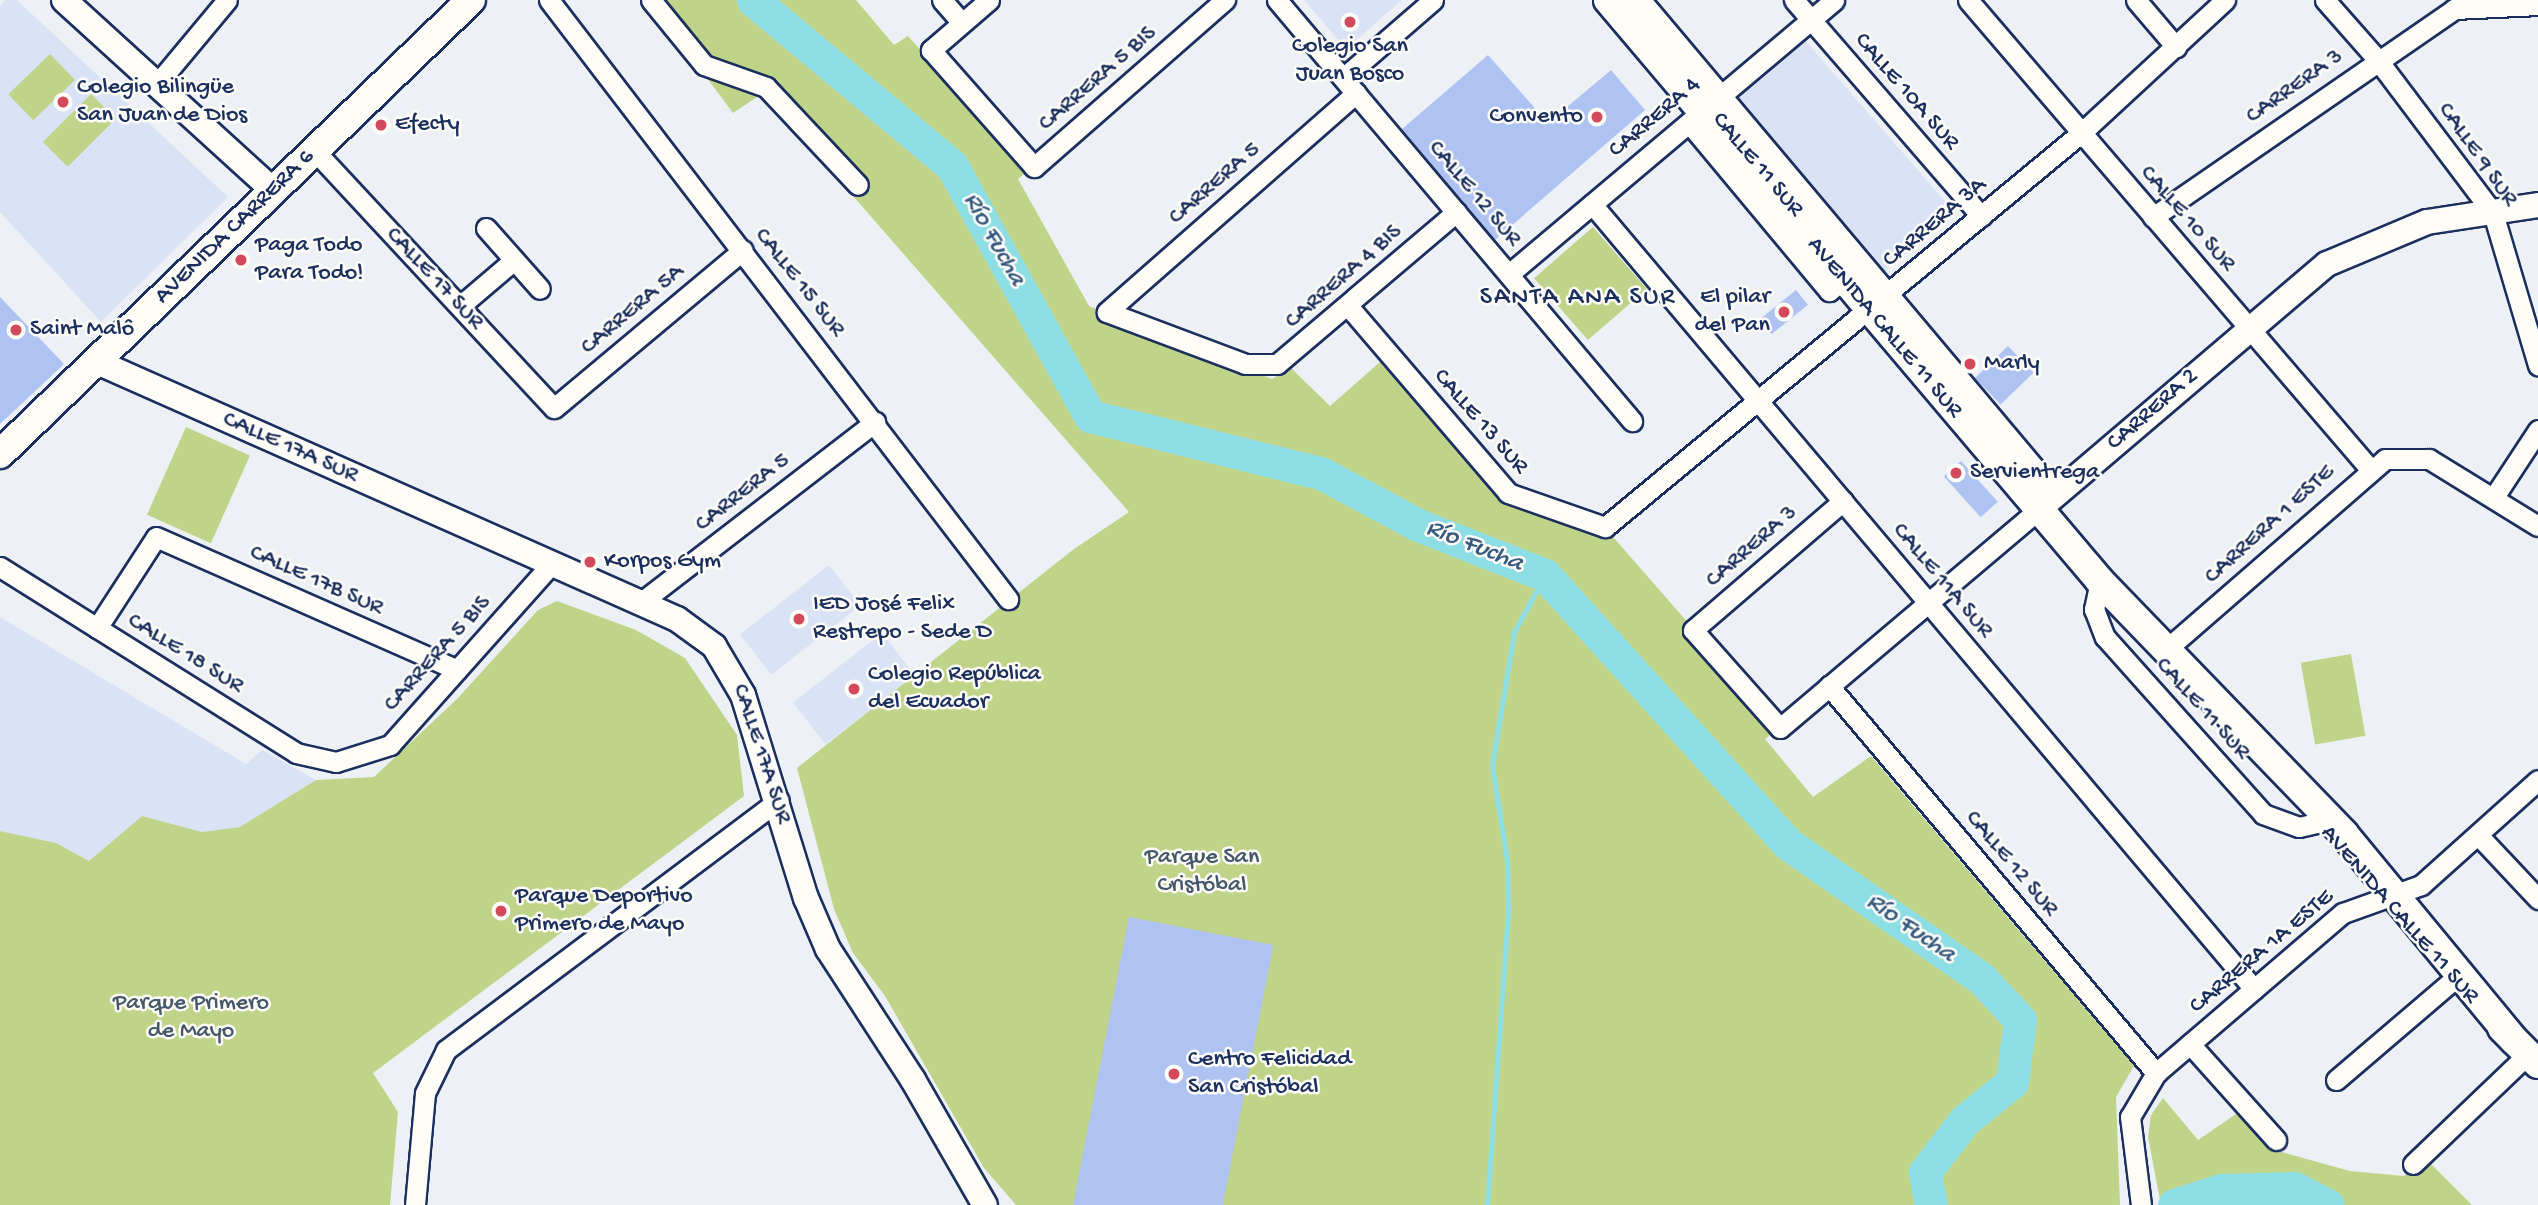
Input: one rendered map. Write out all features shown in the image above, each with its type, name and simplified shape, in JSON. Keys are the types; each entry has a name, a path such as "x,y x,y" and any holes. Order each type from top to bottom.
{"main road":[{"name":"AVENIDA CARRERA 6","path":"0,454 471,0"},
{"name":"AVENIDA CALLE 11 SUR","path":"1608,0 1843,279 1877,304"},
{"name":"AVENIDA CALLE 11 SUR","path":"1635,0 1703,111 1877,304 2046,503 2113,568 2169,647"},
{"name":"AVENIDA CALLE 11 SUR","path":"2046,503 2100,581 2169,647 2527,1052"},
{"name":"AVENIDA CALLE 11 SUR","path":"2290,783 2317,823 2388,897 2452,981 2527,1052"}],"street":[{"path":"64,0 273,190"},
{"path":"157,84 227,0"},
{"name":"CALLE 15 SUR","path":"549,0 1008,598"},
{"path":"651,0 704,65 766,87 858,185"},
{"path":"942,0 962,23 989,0"},
{"name":"CARRERA 5 BIS","path":"962,23 931,50 1034,167 1225,0"},
{"name":"CALLE 12 SUR","path":"1277,0 1632,421"},
{"path":"1343,78 1433,0"},
{"name":"CALLE 10A SUR","path":"1794,0 1981,216"},
{"name":"CARRERA 4","path":"1509,274 1834,0"},
{"name":"CALLE 10 SUR","path":"1968,0 2370,468"},
{"path":"2136,0 2176,47"},
{"name":"CARRERA 3A","path":"1605,527 1760,402 2081,133 2225,0"},
{"name":"CALLE 9 SUR","path":"2325,0 2377,59 2493,213 2538,365"},
{"path":"2460,5 2538,5"},
{"name":"CARRERA 3","path":"2153,217 2377,59 2460,5"},
{"name":"CARRERA 5","path":"1258,368 1107,312 1356,93"},
{"name":"CALLE 17 SUR","path":"314,150 554,408"},
{"name":"CALLE 11A SUR","path":"1592,204 2254,989"},
{"name":"CARRERA 2","path":"1780,728 2248,328 2348,251 2427,222 2538,205"},
{"name":"CARRERA 4 BIS","path":"1258,368 1277,365 1456,212"},
{"path":"485,228 540,289"},
{"name":"CARRERA 5A","path":"554,408 743,250"},
{"path":"460,306 514,260"},
{"name":"CALLE 13 SUR","path":"1348,306 1508,494 1605,527"},
{"name":"CALLE 17A SUR","path":"95,361 640,603 690,627 726,660 779,800 806,898 828,949 913,1080 985,1205"},
{"name":"CARRERA 5","path":"640,603 875,422"},
{"path":"2538,430 2494,498 2538,526"},
{"name":"CARRERA 1 ESTE","path":"2169,647 2370,468 2385,459 2411,455 2450,469 2494,498"},
{"name":"CARRERA 3","path":"1780,728 1693,630 1843,501"},
{"name":"CALLE 17B SUR","path":"97,628 156,537 457,670"},
{"name":"CARRERA 5 BIS","path":"351,761 390,745 551,564"},
{"name":"CALLE 18 SUR","path":"0,567 296,753 351,761"},
{"name":"CALLE 11 SUR","path":"2100,581 2094,609 2105,637 2263,814 2299,827 2317,823"},
{"name":"CALLE 12 SUR","path":"1829,686 2156,1073"},
{"name":"CARRERA 1A ESTE","path":"2139,1197 2130,1117 2156,1073 2347,910 2421,884 2538,780"},
{"path":"415,1205 420,1120 437,1064 457,1040 779,800"},
{"path":"2478,835 2538,899"},
{"path":"2336,1080 2452,981"},
{"path":"2190,1044 2276,1140"},
{"path":"2413,1164 2527,1052"}],"shaded area":[{"name":"Colegio Bilingüe San Juan de Dios","path":"5,0 17,0 228,197 101,322 0,212 0,7"},
{"name":"Colegio San Juan Bosco","path":"1304,0 1402,0 1346,49"},
{"path":"1803,38 1954,212 1884,272 1734,98"},
{"name":"IED José Felix Restrepo - Sede D","path":"829,565 860,605 771,675 740,635"},
{"path":"0,617 246,764 262,750 316,780 240,827 202,832 142,816 89,861 56,843 0,831"},
{"name":"Colegio República del Ecuador","path":"882,633 915,675 826,744 793,703"}],"green space":[{"name":"Parque San Cristóbal","path":"649,0 856,0 894,45 908,36 1028,171 1018,179 1089,306 1272,379 1290,367 1330,406 1380,362 1502,504 1614,538 1780,728 1765,739 1813,797 1871,756 2134,1066 2116,1097 2120,1205 1016,1205 984,1168 885,996 853,953 834,909 797,768 1074,549 1129,512 763,93 733,113"},
{"path":"50,54 75,80 33,120 8,94"},
{"path":"91,94 116,119 68,167 43,142"},
{"path":"1593,227 1647,289 1588,340 1534,278"},
{"path":"186,427 250,455 211,543 147,515"},
{"name":"Parque Primero de Mayo","path":"557,601 636,630 685,658 737,735 744,796 373,1073 398,1112 390,1205 0,1205 0,831 56,843 89,861 142,816 202,832 240,827 316,780 374,777 457,699 538,610"},
{"path":"2351,654 2365,736 2315,745 2301,663"},
{"path":"2163,1098 2198,1140 2239,1112 2274,1150 2350,1171 2404,1176 2425,1158 2472,1205 2161,1205 2148,1137 2151,1115"}],"building":[{"path":"1488,55 1548,123 1611,70 1645,110 1495,240 1402,129"},
{"name":"El pilar del Pan","path":"1796,290 1808,305 1771,334 1759,320"},
{"name":"Saint Malô","path":"0,297 64,364 0,424"},
{"path":"2008,346 2034,373 2001,405 1975,378"},
{"path":"1961,461 1998,502 1981,517 1944,476"},
{"name":"Centro Felicidad San Cristóbal","path":"1129,917 1273,945 1223,1205 1073,1205"}],"waterway":[{"name":"Río Fucha","path":"753,0 952,166 1090,416 1321,473 1418,525 1545,575 1788,844 1981,978 2020,1020 2012,1082 1965,1120 1925,1172 1931,1205"},
{"path":"1487,1205 1508,914 1507,861 1492,765 1514,632 1545,575"},
{"name":"Río Fucha","path":"2174,1205 2221,1190 2294,1188 2328,1205"}],"place":[{"name":"Colegio San Juan Bosco","path":"1350,22"},
{"name":"Colegio Bilingüe San Juan de Dios","path":"63,102"},
{"name":"Convento","path":"1597,117"},
{"name":"Efecty","path":"381,125"},
{"name":"Paga Todo Para Todo!","path":"241,260"},
{"name":"El pilar del Pan","path":"1784,312"},
{"name":"Saint Malô","path":"16,330"},
{"name":"Marly","path":"1970,364"},
{"name":"Servientrega","path":"1956,473"},
{"name":"Korpos Gym","path":"590,562"},
{"name":"IED José Felix Restrepo - Sede D","path":"799,619"},
{"name":"Colegio República del Ecuador","path":"854,689"},
{"name":"Parque Deportivo Primero de Mayo","path":"501,911"},
{"name":"Centro Felicidad San Cristóbal","path":"1174,1074"}],"district":[{"name":"SANTA ANA SUR","path":"1578,299"}]}
